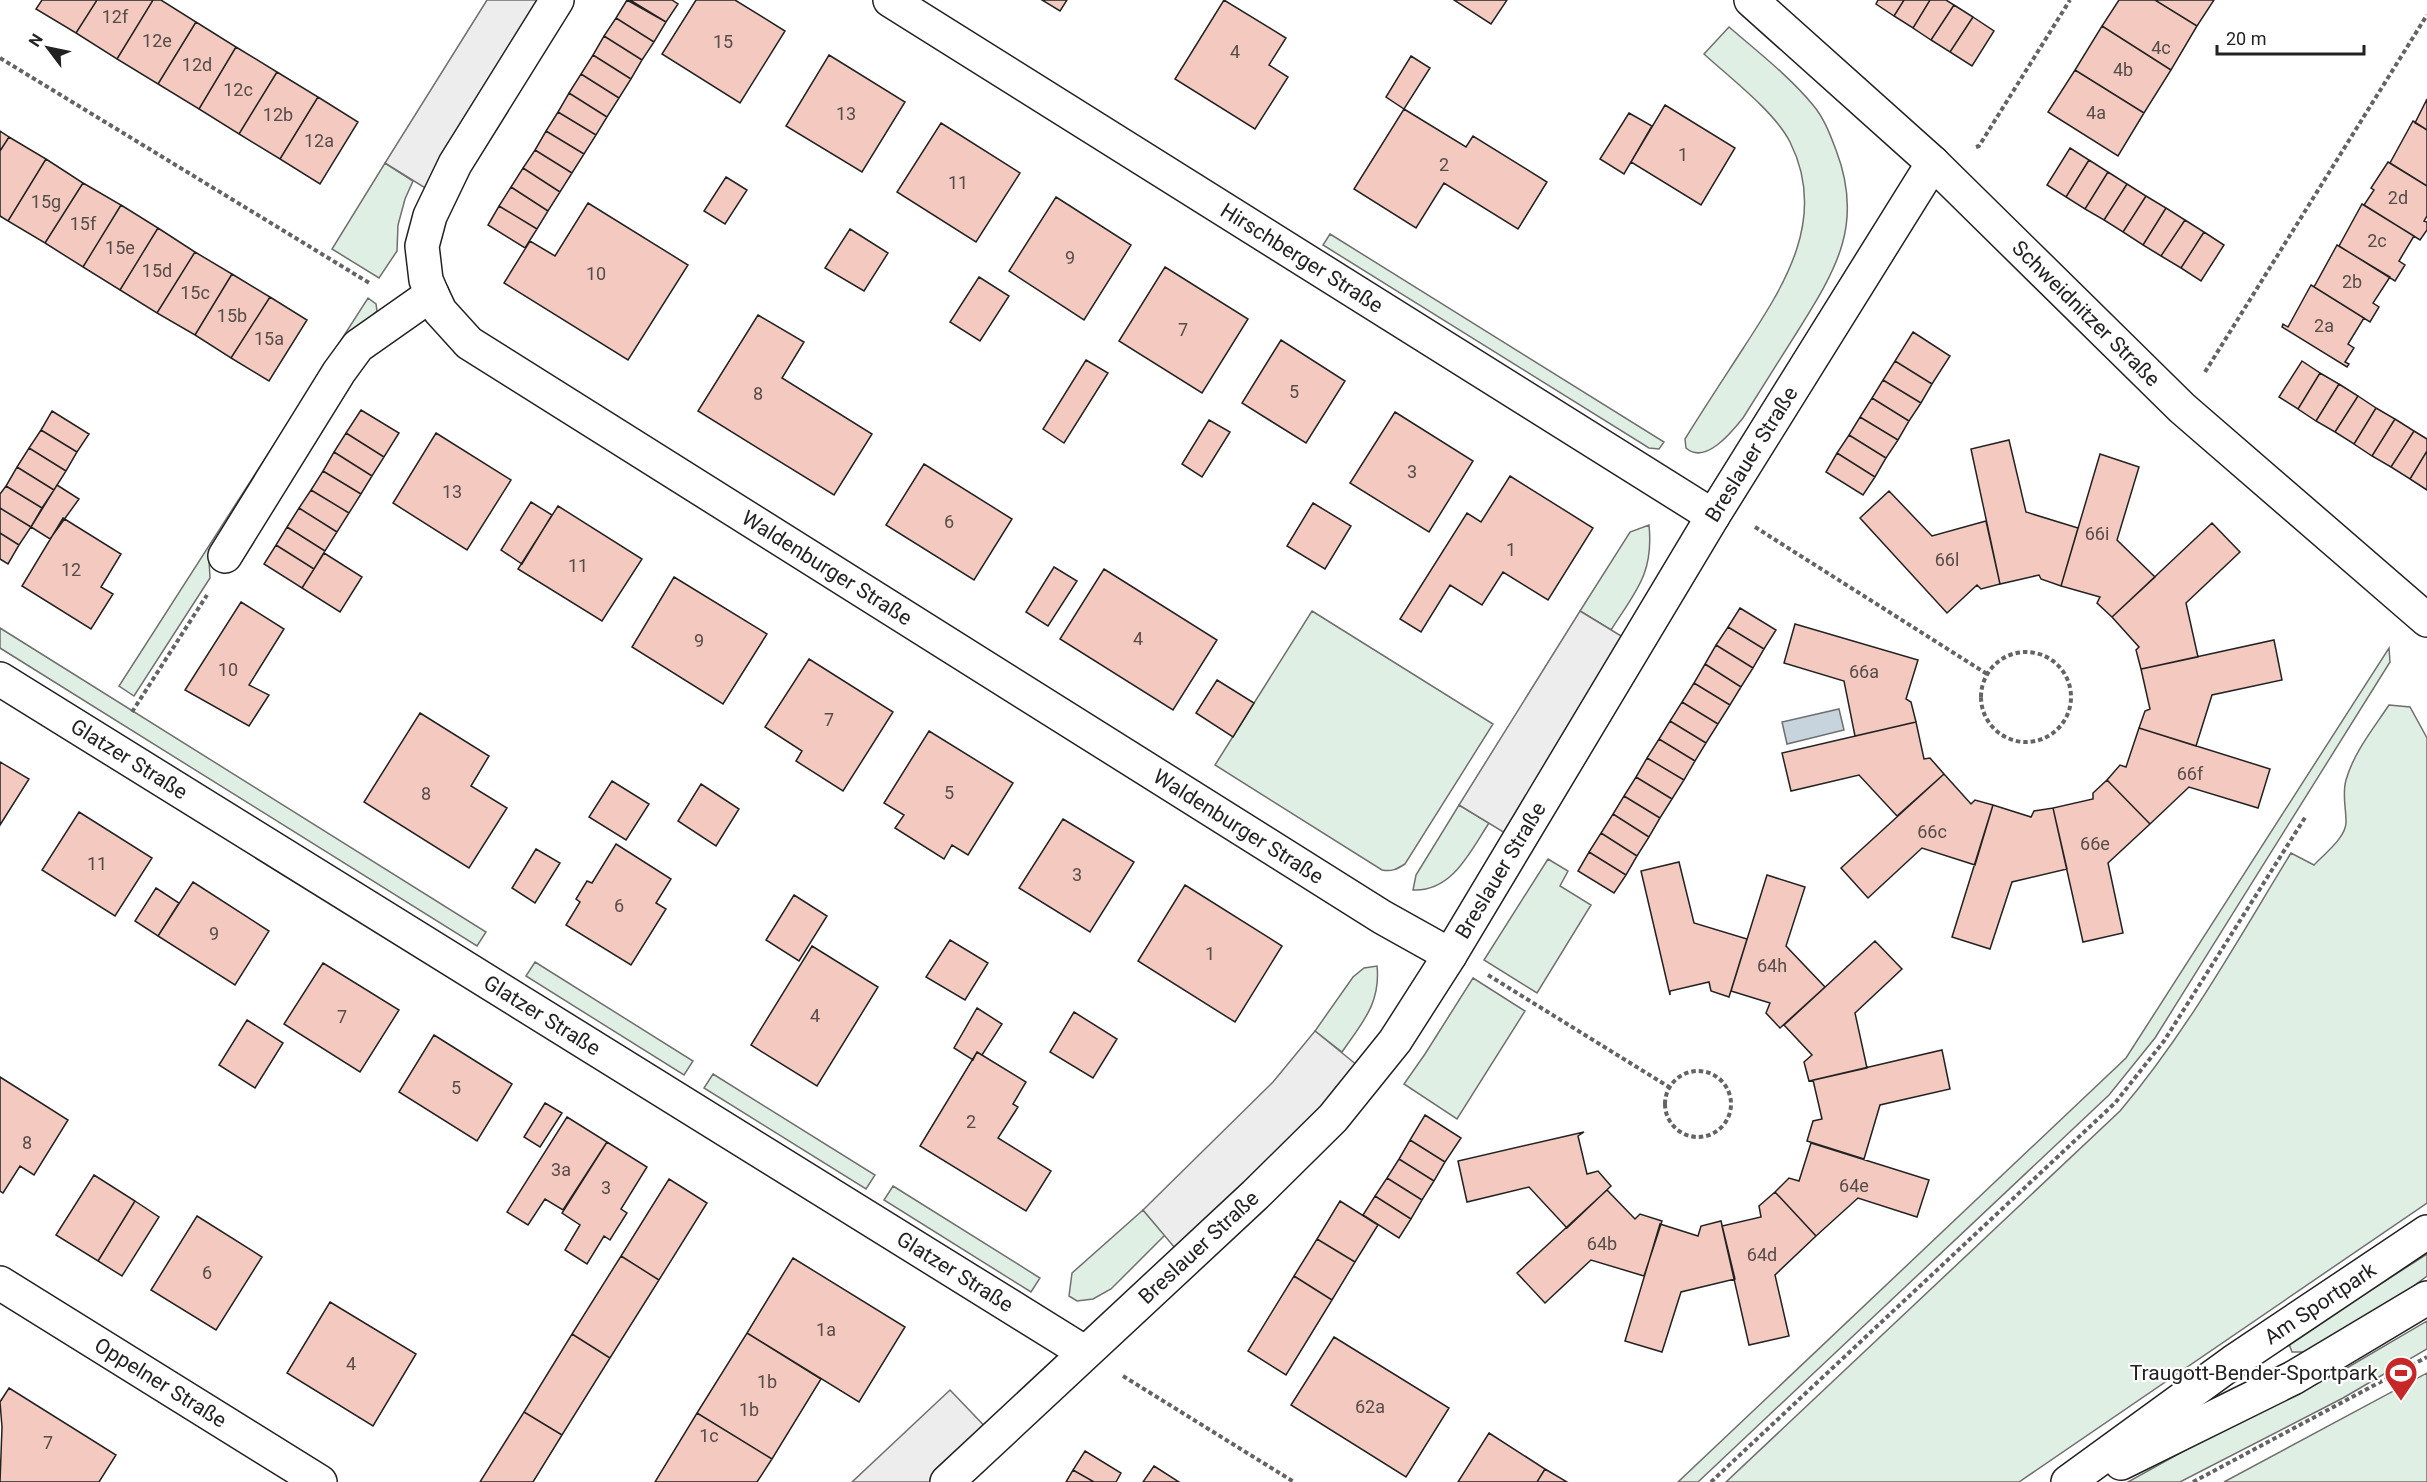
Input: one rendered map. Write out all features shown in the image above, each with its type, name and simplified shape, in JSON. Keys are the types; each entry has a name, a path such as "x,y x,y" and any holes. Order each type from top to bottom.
{"street":[{"name":"Waldenburger Straße","path":"557,0 455,164 430,216 422,246 426,280 440,311 469,344 1372,911 1450,955"},
{"name":"Hirschberger Straße","path":"891,0 1713,516"},
{"name":"Schweidnitzer Straße","path":"1751,0 1932,162 2182,408 2427,620"},
{"name":"Breslauer Straße","path":"947,1482 1255,1195 1333,1118 1395,1041 1450,955 1713,516 1932,162"},
{"path":"225,556 339,372 358,346 432,294"},
{"name":"Glatzer Straße","path":"0,679 1084,1352"},
{"name":"Am Sportpark","path":"2068,1482 2233,1362 2427,1232"},
{"name":"Oppelner Straße","path":"0,1283 320,1482"},
{"path":"2081,1482 2293,1378 2427,1298"}],"path":[{"path":"1932,162 1979,146 2070,0"},
{"path":"2182,408 2427,15"},
{"path":"0,58 378,288 400,315"},
{"path":"1713,516 1759,528 1987,674"},
{"path":"133,711 213,586 225,556"},
{"path":"2022,651 2048,657 2059,665 2067,677 2071,689 2069,712 2063,722 2045,738 2027,742 2014,741 2003,736 1989,723 1981,704 1982,689 1987,674 1998,661 2022,651"},
{"path":"1711,1482 2115,1103 2164,1041 2306,816"},
{"path":"1450,955 1479,969 1669,1087"},
{"path":"1693,1071 1712,1074 1721,1080 1731,1097 1729,1116 1716,1132 1708,1136 1698,1138 1679,1132 1666,1116 1665,1096 1669,1087 1683,1074 1693,1071"},
{"path":"1084,1352 1294,1482"}],"green space":[{"path":"1729,27 1794,84 1820,115 1834,144 1844,176 1847,223 1835,265 1825,286 1743,418 1725,439 1701,453 1686,448 1685,439 1774,299 1787,274 1797,249 1803,224 1805,197 1801,170 1783,131 1763,107 1704,54"},
{"path":"385,163 413,181 398,225 397,251 379,278 332,249"},
{"path":"1330,234 1664,442 1659,449 1649,448 1323,245"},
{"path":"368,298 376,304 377,311 344,343 209,560 210,578 134,696 119,686"},
{"path":"1649,525 1649,557 1646,570 1635,593 1611,630 1580,611 1630,532"},
{"path":"1312,611 1493,724 1405,864 1394,870 1382,870 1215,765"},
{"path":"0,628 486,932 477,946 0,648"},
{"path":"2389,648 2390,662 2155,1038 2109,1095 1698,1482 1678,1482 2126,1058"},
{"path":"2389,705 2410,707 2427,738 2427,1203 2019,1482 1726,1482 2120,1111 2189,1018 2291,853 2314,865 2343,833 2346,821 2344,790 2349,770 2364,741"},
{"path":"1459,805 1489,823 1467,857 1449,877 1427,889 1413,890 1416,875"},
{"path":"1548,859 1568,871 1560,886 1591,905 1537,993 1484,960"},
{"path":"535,962 693,1061 684,1075 526,976"},
{"path":"1377,966 1373,1002 1363,1022 1342,1052 1315,1031 1353,977 1364,968"},
{"path":"1473,978 1525,1011 1457,1119 1404,1084"},
{"path":"713,1074 875,1175 866,1189 704,1088"},
{"path":"893,1186 1040,1278 1031,1292 884,1200"},
{"path":"1143,1210 1165,1235 1111,1289 1093,1299 1077,1301 1069,1296 1072,1273"},
{"path":"2427,1254 2427,1276 2396,1299 2305,1352 2292,1352 2289,1344 2295,1339"},
{"path":"2427,1321 2427,1349 2343,1398 2180,1482 2128,1482 2198,1443 2340,1372"},
{"name":"Traugott-Bender-Sportpark","path":"2427,1373 2427,1482 2224,1482"}],"shaded area":[{"path":"487,0 557,0 438,196 385,163"},
{"path":"1580,611 1636,645 1518,841 1459,805"},
{"path":"1839,709 1844,730 1787,744 1782,722"},
{"path":"1315,1031 1368,1074 1185,1260 1143,1210 1273,1082"},
{"path":"950,1390 995,1437 947,1482 852,1482"}],"building":[{"path":"42,0 97,0 76,33 36,9"},
{"path":"97,0 153,0 117,59 76,33"},
{"path":"153,0 161,0 196,22 158,84 117,59"},
{"path":"627,0 666,22 654,42 616,18"},
{"path":"630,0 672,0 678,4 666,22"},
{"path":"696,0 735,0 785,31 740,103 662,54"},
{"path":"1042,0 1067,0 1060,11"},
{"path":"1224,0 1286,38 1269,65 1288,77 1255,129 1175,79"},
{"path":"1454,0 1507,0 1491,24"},
{"path":"1878,0 1904,0 1894,16 1876,4"},
{"path":"1904,0 1930,0 1913,28 1894,16"},
{"path":"1930,0 1946,0 1954,5 1931,40 1913,28"},
{"path":"2119,0 2155,0 2197,26 2171,70 2102,26"},
{"path":"2155,0 2214,0 2197,26"},
{"path":"1954,5 1973,17 1950,52 1931,40"},
{"path":"1973,17 1994,31 1972,66 1950,52"},
{"path":"616,18 654,42 642,60 604,36"},
{"path":"196,22 236,47 199,109 158,84"},
{"path":"2102,26 2171,70 2144,113 2075,70"},
{"path":"604,36 642,60 631,79 593,55"},
{"path":"236,47 277,72 239,134 199,109"},
{"path":"593,55 631,79 619,98 581,74"},
{"path":"829,55 905,102 862,172 786,126"},
{"path":"1411,56 1430,68 1404,109 1386,97"},
{"path":"2075,70 2144,113 2118,156 2048,112"},
{"path":"277,72 318,97 280,159 239,134"},
{"path":"581,74 619,98 607,117 569,93"},
{"path":"569,93 607,117 596,135 558,112"},
{"path":"318,97 358,122 320,184 280,159"},
{"path":"2427,99 2427,130 2415,123"},
{"path":"1665,105 1735,148 1701,205 1631,162"},
{"path":"1404,109 1466,147 1473,136 1547,182 1518,229 1444,183 1416,228 1354,189"},
{"path":"558,112 596,135 584,154 546,131"},
{"path":"1629,113 1652,126 1624,174 1600,159"},
{"path":"2413,121 2427,130 2427,186 2390,163"},
{"path":"941,123 1020,173 976,242 897,192"},
{"path":"0,131 9,137 0,151"},
{"path":"546,131 584,154 572,173 535,150"},
{"path":"9,137 46,159 8,221 0,216 0,151"},
{"path":"2070,148 2089,160 2066,197 2047,185"},
{"path":"535,150 572,173 560,192 523,168"},
{"path":"46,159 83,183 45,243 8,221"},
{"path":"2089,160 2108,172 2085,209 2066,197"},
{"path":"2388,162 2427,186 2427,216 2424,221 2427,222 2427,230 2420,240 2364,205 2374,190 2371,188"},
{"path":"523,168 560,192 548,211 511,187"},
{"path":"2108,172 2127,184 2104,220 2085,209"},
{"path":"726,177 747,190 725,224 704,211"},
{"path":"83,183 121,205 83,267 45,243"},
{"path":"2127,184 2146,196 2123,232 2104,220"},
{"path":"511,187 548,211 537,229 499,206"},
{"path":"2146,196 2166,208 2143,245 2123,232"},
{"path":"1056,197 1131,245 1084,320 1009,271"},
{"path":"588,203 688,265 628,360 504,283 530,241 555,256"},
{"path":"2362,204 2414,236 2399,261 2405,265 2395,281 2339,246"},
{"path":"121,205 158,228 120,290 83,267"},
{"path":"499,206 537,229 525,248 488,225"},
{"path":"2166,208 2185,220 2161,256 2143,245"},
{"path":"2185,220 2204,232 2181,268 2161,256"},
{"path":"158,228 195,252 157,313 120,290"},
{"path":"850,229 888,253 864,291 825,268"},
{"path":"2204,232 2224,245 2201,281 2181,268"},
{"path":"2337,245 2390,277 2373,303 2379,307 2370,322 2314,287"},
{"path":"195,252 232,274 195,335 157,313"},
{"path":"1165,267 1248,319 1202,393 1119,341"},
{"path":"232,274 270,297 231,358 195,335"},
{"path":"979,277 1009,296 980,341 950,322"},
{"path":"2311,285 2364,318 2348,344 2354,348 2345,362 2349,364 2347,367 2282,327 2283,324 2288,327"},
{"path":"270,297 307,320 269,381 231,358"},
{"path":"758,315 804,342 782,378 872,434 834,495 698,411"},
{"path":"1913,332 1950,356 1932,384 1895,361"},
{"path":"1281,340 1345,381 1306,443 1242,403"},
{"path":"1086,360 1108,373 1064,443 1043,429"},
{"path":"1895,361 1932,384 1921,403 1883,380"},
{"path":"2302,361 2320,373 2298,409 2279,397"},
{"path":"2320,373 2339,384 2316,421 2298,409"},
{"path":"1883,380 1921,403 1909,421 1872,398"},
{"path":"2339,384 2358,396 2335,432 2316,421"},
{"path":"2358,396 2376,408 2354,444 2335,432"},
{"path":"1872,398 1909,421 1898,440 1860,417"},
{"path":"2376,408 2395,419 2372,456 2354,444"},
{"path":"361,410 399,433 384,457 346,433"},
{"path":"52,411 89,434 77,452 41,430"},
{"path":"1395,412 1473,461 1429,532 1350,483"},
{"path":"1860,417 1898,440 1886,458 1849,435"},
{"path":"2395,419 2414,431 2391,467 2372,456"},
{"path":"1209,420 1230,432 1202,477 1182,464"},
{"path":"41,430 77,452 66,471 29,448"},
{"path":"2414,431 2427,439 2427,451 2410,479 2391,467"},
{"path":"346,433 384,457 372,476 334,452"},
{"path":"436,433 511,480 467,550 393,503"},
{"path":"1849,435 1886,458 1875,477 1837,453"},
{"path":"2009,440 2026,512 2078,528 2061,586 2041,579 2039,575 2000,584 1971,449"},
{"path":"29,448 66,471 54,490 17,467"},
{"path":"2427,451 2427,490 2410,479"},
{"path":"334,452 372,476 361,494 323,471"},
{"path":"1837,453 1875,477 1863,495 1826,472"},
{"path":"2100,454 2139,467 2117,540 2155,577 2112,617 2097,603 2100,597 2061,586"},
{"path":"924,464 1012,519 974,580 886,525"},
{"path":"17,467 54,490 42,508 6,486"},
{"path":"323,471 361,494 349,513 311,490"},
{"path":"1510,476 1593,528 1548,600 1503,572 1482,605 1450,585 1421,632 1400,619 1467,513 1481,522"},
{"path":"57,485 79,499 50,539 31,527"},
{"path":"6,486 42,508 31,527 0,508 0,494"},
{"path":"311,490 349,513 337,532 299,508"},
{"path":"1889,491 1932,536 1986,521 2000,584 1981,589 1977,585 1947,613 1860,518"},
{"path":"531,502 552,515 522,564 501,550"},
{"path":"1313,503 1351,526 1325,569 1287,546"},
{"path":"558,506 642,559 602,621 518,569"},
{"path":"0,508 31,527 19,545 0,533"},
{"path":"299,508 337,532 325,551 287,527"},
{"path":"63,518 121,554 101,587 113,594 91,629 22,586"},
{"path":"2212,523 2240,552 2186,603 2198,657 2141,669 2136,650 2139,647 2112,617"},
{"path":"287,527 325,551 314,569 276,545"},
{"path":"0,533 19,545 8,564 0,559"},
{"path":"276,545 314,569 302,588 264,564"},
{"path":"324,553 362,577 340,612 302,588"},
{"path":"1054,567 1077,581 1048,626 1026,612"},
{"path":"1104,569 1217,640 1173,710 1060,639"},
{"path":"674,577 767,634 723,704 632,647"},
{"path":"241,602 284,629 249,685 269,695 249,726 185,690"},
{"path":"1740,608 1776,630 1764,649 1728,627"},
{"path":"1795,624 1918,660 1906,699 1911,702 1916,722 1855,736 1844,681 1784,663"},
{"path":"1728,627 1764,649 1753,668 1716,645"},
{"path":"2274,640 2282,680 2212,695 2196,746 2139,728 2145,711 2150,709 2141,669"},
{"path":"1716,645 1753,668 1741,687 1705,664"},
{"path":"809,659 893,712 843,791 796,761 802,751 765,727"},
{"path":"1705,664 1741,687 1730,705 1694,683"},
{"path":"1217,680 1254,703 1233,737 1196,713"},
{"path":"1694,683 1730,705 1718,724 1682,702"},
{"path":"1682,702 1718,724 1706,743 1670,721"},
{"path":"420,713 489,756 471,786 507,808 469,868 364,802"},
{"path":"1670,721 1706,743 1695,761 1659,739"},
{"path":"1916,722 1924,759 1930,758 1944,774 1897,816 1859,775 1791,791 1782,753"},
{"path":"2139,728 2270,769 2258,808 2189,787 2150,824 2107,780 2120,765 2126,767"},
{"path":"929,731 1013,783 968,855 952,845 944,859 895,828 904,815 884,803"},
{"path":"1659,739 1695,761 1684,780 1647,758"},
{"path":"1647,758 1684,780 1672,799 1636,777"},
{"path":"0,762 29,779 0,825"},
{"path":"1944,774 1971,804 1975,800 1993,805 1975,865 1922,848 1868,898 1841,868"},
{"path":"1636,777 1672,799 1660,818 1624,796"},
{"path":"2107,780 2150,824 2108,863 2123,933 2083,942 2053,808 2093,799 2093,793"},
{"path":"612,781 649,804 626,840 589,817"},
{"path":"701,784 739,809 716,846 678,821"},
{"path":"1624,796 1660,818 1649,837 1613,814"},
{"path":"1993,805 2031,817 2034,811 2053,808 2067,869 2012,882 1990,949 1952,937"},
{"path":"79,812 152,858 115,916 42,870"},
{"path":"1613,814 1649,837 1637,856 1601,833"},
{"path":"1063,819 1134,862 1090,932 1019,888"},
{"path":"1601,833 1637,856 1626,875 1589,852"},
{"path":"616,844 671,879 656,903 666,909 631,965 566,925 580,902 576,899 587,881 592,883"},
{"path":"536,849 560,863 535,903 512,888"},
{"path":"1589,852 1626,875 1614,893 1578,871"},
{"path":"1679,862 1694,923 1747,939 1729,997 1711,991 1709,982 1670,991 1670,995 1641,871"},
{"path":"1767,875 1805,887 1786,946 1825,987 1780,1028 1766,1013 1770,1003 1731,991"},
{"path":"193,882 269,931 235,985 158,936"},
{"path":"1185,885 1282,946 1235,1022 1138,961"},
{"path":"156,888 179,903 158,936 135,921"},
{"path":"794,895 827,916 799,961 766,940"},
{"path":"950,940 988,963 965,1000 926,977"},
{"path":"1875,941 1902,969 1855,1013 1867,1068 1809,1081 1804,1062 1812,1055 1784,1025"},
{"path":"812,946 878,987 817,1086 751,1045"},
{"path":"323,963 399,1010 360,1072 284,1024"},
{"path":"977,1008 1002,1024 982,1055 977,1052 973,1060 954,1048"},
{"path":"1074,1012 1117,1039 1093,1078 1050,1052"},
{"path":"247,1020 283,1043 255,1088 219,1065"},
{"path":"434,1035 512,1084 477,1141 399,1092"},
{"path":"1942,1050 1950,1089 1880,1105 1864,1159 1807,1141 1813,1121 1822,1119 1813,1080"},
{"path":"977,1052 1026,1082 1013,1104 1018,1107 998,1138 1051,1171 1026,1211 920,1146"},
{"path":"0,1077 68,1120 34,1175 20,1166 3,1193 0,1191"},
{"path":"545,1103 562,1113 540,1147 524,1137"},
{"path":"1425,1115 1461,1138 1445,1162 1410,1140"},
{"path":"567,1117 607,1142 563,1210 545,1199 528,1225 507,1212"},
{"path":"1584,1132 1578,1136 1587,1174 1598,1171 1611,1186 1567,1228 1529,1187 1467,1202 1458,1161"},
{"path":"1410,1140 1445,1162 1434,1181 1399,1159"},
{"path":"607,1142 647,1167 621,1209 627,1213 610,1240 604,1236 587,1264 565,1250 580,1225 562,1213"},
{"path":"1811,1143 1929,1180 1917,1217 1858,1198 1816,1236 1775,1192 1789,1178 1799,1181"},
{"path":"1399,1159 1434,1181 1422,1200 1387,1178"},
{"path":"94,1175 135,1201 98,1261 56,1235"},
{"path":"1387,1178 1422,1200 1411,1219 1375,1196"},
{"path":"669,1179 707,1203 659,1280 621,1256"},
{"path":"1607,1190 1635,1219 1640,1214 1662,1221 1644,1276 1591,1260 1545,1303 1517,1273"},
{"path":"1775,1192 1816,1236 1775,1275 1789,1336 1749,1345 1722,1226 1761,1217 1759,1206"},
{"path":"1375,1196 1411,1219 1399,1238 1363,1215"},
{"path":"135,1201 159,1217 122,1276 98,1261"},
{"path":"1340,1201 1378,1225 1355,1262 1317,1239"},
{"path":"197,1216 262,1257 216,1330 151,1290"},
{"path":"1721,1221 1735,1279 1681,1292 1662,1352 1625,1341 1660,1224 1698,1236 1701,1226"},
{"path":"1317,1239 1355,1262 1332,1300 1294,1276"},
{"path":"621,1256 659,1280 610,1358 572,1334"},
{"path":"793,1258 905,1327 859,1402 747,1333"},
{"path":"1294,1276 1332,1300 1286,1375 1248,1351"},
{"path":"330,1302 416,1354 373,1426 287,1373"},
{"path":"747,1333 821,1379 772,1459 697,1413"},
{"path":"572,1334 610,1358 562,1435 524,1412"},
{"path":"1334,1337 1449,1408 1406,1477 1291,1405"},
{"path":"9,1388 116,1455 99,1482 0,1482 2,1427 0,1402"},
{"path":"524,1412 562,1435 533,1482 480,1482"},
{"path":"697,1413 772,1459 757,1482 655,1482"},
{"path":"1489,1433 1545,1469 1537,1482 1458,1482"},
{"path":"1085,1451 1121,1473 1116,1482 1094,1482 1073,1470"},
{"path":"1154,1466 1179,1482 1143,1482"},
{"path":"1545,1469 1567,1482 1537,1482"},
{"path":"1073,1470 1094,1482 1066,1482"}],"place":[{"name":"Traugott-Bender-Sportpark","path":"2401,1402"}]}
